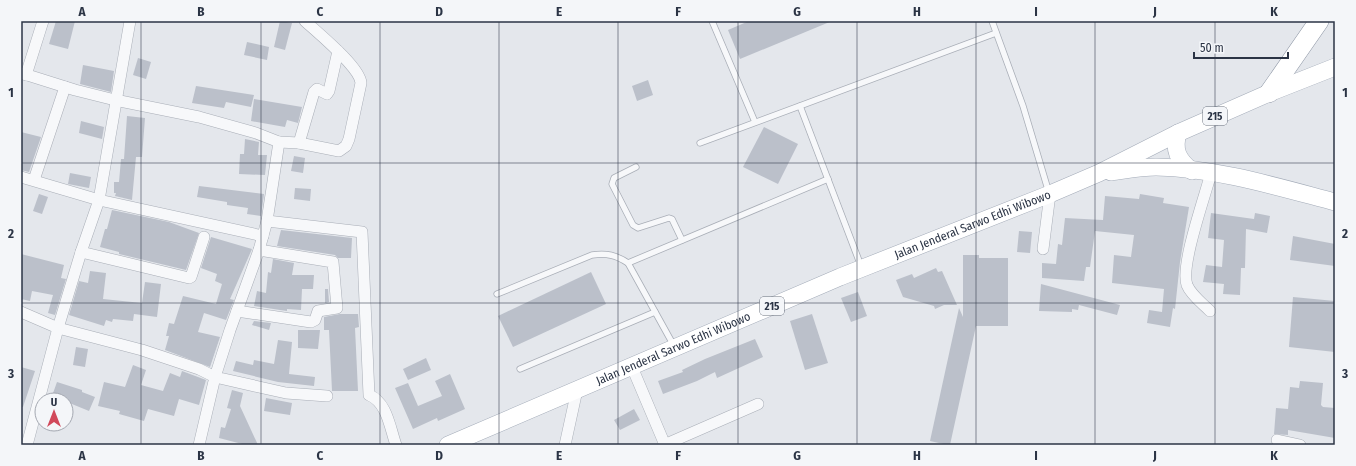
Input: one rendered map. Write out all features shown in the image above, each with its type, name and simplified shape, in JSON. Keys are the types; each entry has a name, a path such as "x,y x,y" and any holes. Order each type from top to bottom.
{"highway":[{"path":"1269,93 1319,21"}],"main road":[{"name":"Jalan Jenderal Sarwo Edhi Wibowo","path":"448,445 862,268 1050,194 1099,173 1178,133 1269,93 1335,67"},
{"path":"1178,133 1176,145 1177,156 1192,171"},
{"name":"Jalan Jenderal Sarwo Edhi Wibowo","path":"1099,173 1156,167 1211,173 1253,180 1335,202"}],"street":[{"path":"43,21 24,74 65,87 115,100 199,116 256,133 279,142 299,143 339,151 346,146 349,139 360,79 338,51 305,21"},
{"path":"26,445 58,328 81,252 99,200 115,100 130,21"},
{"path":"299,143 314,92 317,90 328,93 338,51"},
{"path":"34,180 65,87"},
{"path":"199,445 215,377 259,250 267,221 279,142"},
{"path":"1210,311 1190,291 1187,284 1186,275 1189,254 1211,173"},
{"path":"21,177 99,200 263,236"},
{"path":"1043,249 1050,194"},
{"path":"267,221 362,232 369,395 376,398 381,404 396,445"},
{"path":"81,252 189,278 192,274 204,237"},
{"path":"237,311 312,322 315,320 320,310 337,308 333,262 259,250"},
{"path":"21,312 58,328 142,350 199,369 215,377 286,393 328,396"},
{"path":"632,367 665,445 758,404"},
{"path":"565,445 577,390"},
{"path":"1277,440 1300,445"}],"lane":[{"path":"712,21 755,122"},
{"path":"992,21 1022,106 1050,194"},
{"path":"700,143 996,33"},
{"path":"800,106 862,268"},
{"path":"636,167 614,178 612,184 633,225 638,228 669,218 672,220 682,240"},
{"path":"628,263 828,180"},
{"path":"497,294 592,255 617,255 628,263 675,348"},
{"path":"520,369 655,312"}],"building":[{"path":"56,21 75,21 68,49 49,44"},
{"path":"280,21 292,23 285,50 274,47"},
{"path":"749,21 832,21 740,59 728,30"},
{"path":"247,42 269,47 267,60 244,55"},
{"path":"138,58 151,62 146,79 133,75"},
{"path":"83,65 114,71 111,92 80,84"},
{"path":"648,80 653,95 637,101 632,86"},
{"path":"196,86 254,95 251,107 226,102 224,108 192,103"},
{"path":"254,99 302,107 298,123 287,120 285,127 251,121"},
{"path":"127,116 145,118 142,157 136,157 132,200 115,196 116,193 114,193 114,182 119,182 121,159 124,159"},
{"path":"81,121 104,127 102,139 79,133"},
{"path":"764,127 798,144 778,184 743,167"},
{"path":"21,132 41,137 29,172 21,170"},
{"path":"245,139 259,142 258,155 267,155 265,175 239,174 240,154 244,154"},
{"path":"294,156 305,158 303,173 291,171"},
{"path":"70,173 91,177 89,188 68,184"},
{"path":"199,186 264,194 261,216 247,214 248,208 227,205 227,202 197,197"},
{"path":"295,188 311,189 310,201 294,199"},
{"path":"39,194 48,197 42,214 33,211"},
{"path":"1140,194 1164,198 1163,203 1189,207 1180,262 1175,309 1173,308 1170,327 1147,323 1149,310 1162,312 1164,289 1112,283 1114,255 1131,257 1134,235 1095,231 1090,267 1086,267 1084,281 1042,278 1042,263 1056,264 1058,244 1062,245 1065,218 1103,220 1105,196 1139,199"},
{"path":"112,210 169,222 199,233 186,270 119,254 119,252 100,247"},
{"path":"1211,213 1254,219 1255,213 1270,216 1267,233 1246,229 1245,268 1241,268 1240,295 1223,294 1224,284 1203,282 1206,265 1222,267 1224,240 1208,238"},
{"path":"281,230 352,238 351,258 338,258 335,255 277,246"},
{"path":"1019,231 1032,232 1030,253 1017,252"},
{"path":"1293,236 1335,244 1335,266 1290,260"},
{"path":"211,237 252,249 230,299 234,300 226,320 204,313 198,332 220,337 210,367 165,350 169,336 166,336 169,323 174,324 183,296 216,304 222,284 215,281 217,274 201,268"},
{"path":"21,254 64,265 61,278 66,279 55,315 48,313 53,295 32,291 30,301 21,299"},
{"path":"963,255 979,255 979,258 1008,258 1008,326 976,326 950,445 948,445 930,441 959,308 963,317"},
{"path":"273,259 294,263 292,275 314,275 313,289 302,289 301,310 287,309 287,311 254,306 257,291 266,293 268,272 271,273"},
{"path":"936,268 938,272 942,271 957,305 944,305 935,309 934,306 903,297 896,280 912,274 914,278"},
{"path":"90,271 106,273 103,299 142,303 145,282 161,284 157,317 134,314 133,321 113,319 112,322 106,320 104,326 69,315 79,281 88,283"},
{"path":"591,272 606,304 513,347 498,316"},
{"path":"1041,284 1120,305 1117,315 1079,305 1078,310 1072,309 1072,312 1039,311"},
{"path":"325,289 328,289 329,302 325,303"},
{"path":"858,292 867,316 851,322 841,298"},
{"path":"1293,297 1335,301 1335,352 1289,347"},
{"path":"340,314 358,314 359,327 355,328 358,391 332,391 329,330 324,330 324,317"},
{"path":"812,314 828,363 805,370 790,321"},
{"path":"254,321 271,323 269,330 252,325"},
{"path":"298,330 320,330 318,349 298,348"},
{"path":"755,339 763,357 717,378 715,372 697,381 663,394 658,381 683,372 682,370 705,359"},
{"path":"278,340 292,342 289,374 315,377 314,386 278,382 233,371 236,361 253,365 254,360 274,364"},
{"path":"76,347 88,349 85,367 73,365"},
{"path":"426,358 431,370 408,380 403,369"},
{"path":"133,365 146,370 141,385 163,391 170,373 180,377 182,371 206,380 199,405 179,399 174,416 148,409 144,421 119,414 120,411 98,406 104,382 125,387"},
{"path":"21,367 35,371 23,407 21,407"},
{"path":"450,374 465,409 438,421 437,418 413,429 395,388 408,383 418,406 442,396 435,381"},
{"path":"1300,381 1323,383 1321,405 1323,407 1335,408 1335,438 1288,430 1288,435 1274,434 1276,408 1288,409 1290,387 1299,388"},
{"path":"57,382 82,390 82,392 95,397 89,411 74,405 74,392 53,392"},
{"path":"232,390 243,393 240,406 258,445 246,445 219,438 221,427 225,428 231,409 227,408"},
{"path":"266,398 292,403 290,415 264,411"},
{"path":"634,409 640,420 620,430 614,420"}]}
